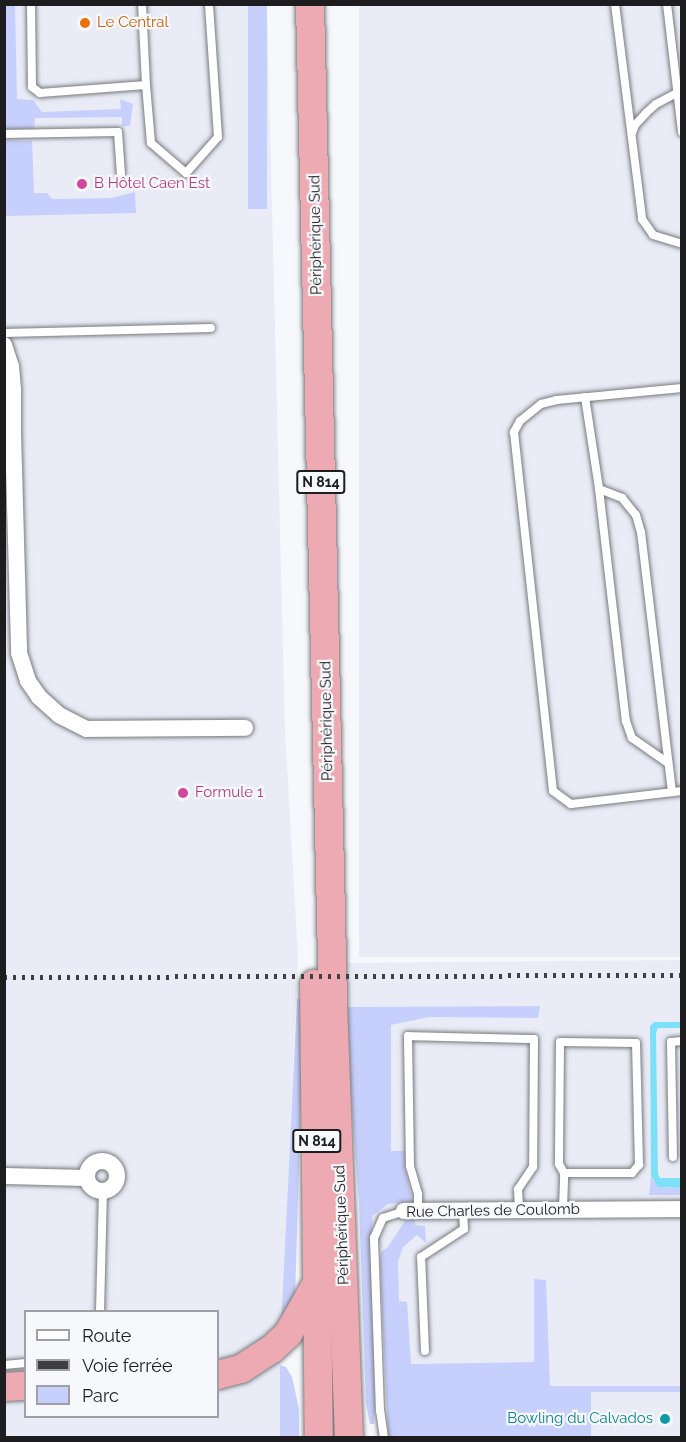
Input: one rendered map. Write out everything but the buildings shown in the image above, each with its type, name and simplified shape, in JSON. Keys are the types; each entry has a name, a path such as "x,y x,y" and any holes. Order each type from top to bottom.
{"highway":[{"name":"Périphérique Sud","path":"292,4 313,961 319,1437"},
{"name":"Périphérique Sud","path":"310,4 333,1003 349,1437"},
{"path":"219,1375 241,1370 273,1349 288,1334 318,1282"},
{"path":"4,1387 24,1386"},
{"name":"N 814","path":"348,1399 359,1437"}],"street":[{"path":"4,345 12,374 8,406 13,433 22,662 28,681 59,715 87,729 245,728"},
{"path":"4,448 13,433"},
{"path":"4,538 17,576"},
{"path":"100,1161 111,1164 115,1168 117,1180 114,1186 103,1191 92,1187 87,1178 94,1163 100,1161"},
{"path":"4,1176 87,1178"},
{"name":"Rue Charles de Coulomb","path":"411,1210 681,1209"}],"lane":[{"path":"31,4 32,87 40,93 146,85"},
{"path":"142,4 151,143 186,173 218,137 209,4"},
{"path":"615,4 642,219 653,235 681,244"},
{"path":"667,4 681,132"},
{"path":"632,136 635,125 646,113 656,104 677,93"},
{"path":"4,134 118,132 121,175"},
{"path":"4,333 211,328"},
{"path":"681,388 585,397 541,404 520,421 514,432 553,791 571,804 681,791"},
{"path":"585,397 599,489 626,721 632,738 668,763"},
{"path":"599,489 622,498 636,515 641,532 672,792"},
{"path":"411,1210 418,1194 410,1166 408,1036 534,1039 533,1167 518,1190 519,1210"},
{"path":"673,1157 677,1090 671,1042 681,1041"},
{"path":"563,1209 564,1173 559,1164 560,1042 636,1043 639,1164 632,1173 564,1173"},
{"path":"100,1310 103,1191"},
{"name":"Rue Charles de Coulomb","path":"384,1437 380,1411 374,1238 383,1218 411,1210"},
{"path":"425,1351 421,1257 464,1229 463,1210"},
{"path":"4,1365 24,1364"}],"shaded area":[{"path":"5,5 267,5 285,731 298,955 280,1365 280,1437 5,1438"},
{"path":"359,5 681,5 681,957 359,957"},
{"path":"681,960 681,1437 399,1437 387,1264 369,1216 350,1006 337,963"},
{"path":"654,1022 681,1022 681,1028 658,1028 656,1033 658,1174 660,1178 681,1178 681,1188 658,1187 651,1176 650,1026"}],"green space":[{"path":"5,4 15,5 17,99 33,100 42,112 121,109 120,99 133,104 130,126 122,126 122,117 35,118 34,129 5,129"},
{"path":"248,5 267,5 267,209 248,209"},
{"path":"5,140 32,141 34,193 47,193 52,199 111,198 135,192 136,213 5,216"},
{"path":"297,999 304,999 295,1299 281,1328"},
{"path":"540,1006 538,1018 429,1017 391,1025 391,1151 405,1151 405,1169 412,1201 388,1204 372,1216 375,1407 374,1424 370,1424 366,1404 359,1203 344,1007"},
{"path":"651,1176 654,1182 665,1188 681,1188 681,1195 649,1195"},
{"path":"407,1218 415,1218 415,1225 425,1226 426,1243 417,1235 403,1247 398,1262 399,1301 407,1302 411,1364 534,1362 534,1279 546,1280 550,1386 681,1386 681,1392 591,1392 591,1437 388,1437 380,1260 381,1252 387,1248"},
{"path":"280,1365 286,1367 292,1377 299,1409 299,1437 280,1437"}],"railway":[{"path":"4,977 682,975"}],"place":[{"name":"Le Central","path":"85,23"},
{"name":"B Hôtel Caen Est","path":"82,184"},
{"name":"Formule 1","path":"183,793"},
{"name":"Bowling du Calvados","path":"665,1419"}]}
